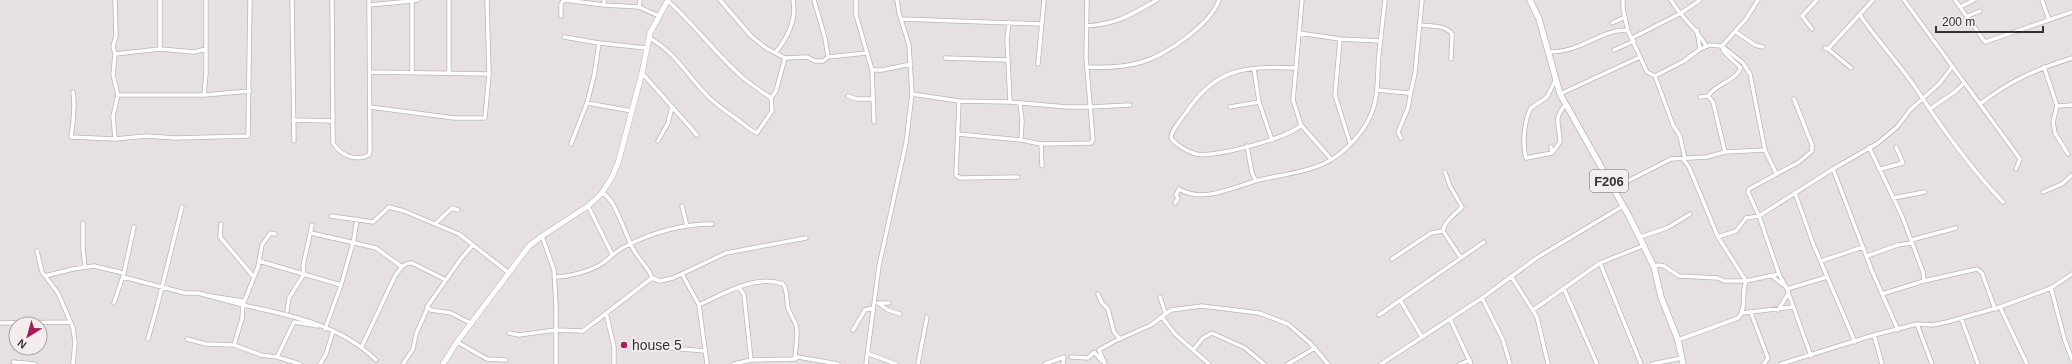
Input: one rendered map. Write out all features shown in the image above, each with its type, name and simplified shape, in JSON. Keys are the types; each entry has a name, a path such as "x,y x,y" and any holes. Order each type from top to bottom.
{"main road":[{"name":"F206","path":"1530,0 1539,19 1549,52 1555,81 1560,94 1614,188 1654,267 1661,297 1678,340 1682,361"}],"street":[{"path":"115,0 116,36 113,46 115,54 113,75 118,95 113,116 116,139"},
{"path":"160,0 160,49"},
{"path":"204,95 206,74 206,0"},
{"path":"73,92 75,102 72,108 73,123 71,137 116,139 146,136 176,138 248,136 250,91 250,0"},
{"path":"292,0 294,141"},
{"path":"332,0 333,144 337,150 351,157 365,157 369,155 370,151 369,0"},
{"path":"369,5 418,0"},
{"path":"449,0 449,74"},
{"path":"370,107 454,118 485,118 489,74 487,0"},
{"path":"561,16 561,4 564,0 604,2 639,7 659,16"},
{"path":"639,7 640,0"},
{"path":"443,364 457,342 529,246 588,206 602,192 618,163 642,74 649,38 668,0 742,77 771,98"},
{"path":"720,0 751,36 766,48 785,58 807,57 820,61 826,60 828,57 866,53"},
{"path":"776,52 788,34 792,23 794,13 793,0"},
{"path":"814,0 826,38 828,57"},
{"path":"856,0 856,15 872,70 874,122"},
{"path":"866,364 869,354 873,308 876,303 881,256 906,142 912,94 909,45 901,19 898,0"},
{"path":"1038,64 1044,0"},
{"path":"958,134 1020,140 1041,144 1091,143 1087,67 1087,0"},
{"path":"1086,26 1112,23 1127,17 1157,0"},
{"path":"1087,67 1127,65 1142,62 1174,46 1196,30 1212,12 1219,0"},
{"path":"1302,0 1293,100 1301,125 1331,159"},
{"path":"1175,203 1178,198 1176,195 1179,190 1185,193 1200,195 1234,189 1256,181 1316,167 1331,159 1350,143 1370,117 1377,90 1380,42 1386,0"},
{"path":"1402,138 1398,132 1408,108 1415,73 1422,0"},
{"path":"1623,0 1628,31 1647,72 1655,76 1673,125 1680,136 1684,159 1689,167 1718,237 1746,281"},
{"path":"1671,0 1697,30 1706,46"},
{"path":"1614,50 1681,13 1700,0"},
{"path":"1722,46 1736,32 1756,6 1758,0"},
{"path":"1812,29 1802,16 1817,0"},
{"path":"1851,68 1826,49 1873,0"},
{"path":"1904,0 2018,156 2020,161 2016,169"},
{"path":"1955,0 1968,16 1985,42 2072,12"},
{"path":"1960,7 1974,0"},
{"path":"2042,0 2049,20"},
{"path":"412,1 412,73"},
{"path":"1968,16 1980,11"},
{"path":"1860,14 1873,33 1897,62 1980,178 2003,202"},
{"path":"1612,23 1625,17"},
{"path":"901,19 1042,24"},
{"path":"1009,22 1008,60 1010,102"},
{"path":"1419,25 1445,28 1452,34 1451,59"},
{"path":"1549,52 1569,50 1595,38 1603,37 1620,30 1628,31"},
{"path":"1697,30 1700,49"},
{"path":"1736,32 1755,45 1763,47"},
{"path":"1300,33 1340,39 1380,42"},
{"path":"564,37 598,43 646,48"},
{"path":"649,38 669,52 676,62 692,76 701,90 724,110 755,132 758,132 770,114 771,98 776,91 785,58"},
{"path":"1340,39 1335,95 1350,143"},
{"path":"571,144 587,103 594,76 598,43"},
{"path":"1655,76 1706,46 1722,46 1737,58 1748,68 1765,150 1776,173"},
{"path":"1700,97 1708,96 1716,87 1734,78 1741,68 1724,52 1722,46"},
{"path":"115,54 160,49 194,52 206,49"},
{"path":"945,58 1008,60"},
{"path":"1560,94 1640,58"},
{"path":"1736,63 1737,58"},
{"path":"1980,104 2004,86 2044,67 2072,58"},
{"path":"872,70 882,70 911,64"},
{"path":"1295,68 1271,67 1240,70 1220,77 1206,88 1189,108 1171,136 1172,140 1196,154 1208,155 1272,140 1287,135 1301,125"},
{"path":"1718,237 1736,231 1746,218 1760,216 1833,169 1869,148 1897,127 1910,110 1939,84 1952,67"},
{"path":"2044,67 2058,106 2053,122 2055,132 2068,154"},
{"path":"1254,69 1259,102 1272,140"},
{"path":"370,72 489,74"},
{"path":"642,74 697,135"},
{"path":"1555,81 1547,97 1530,108 1525,135 1524,152 1526,158 1552,154 1560,142 1557,121 1560,112 1566,104"},
{"path":"1930,109 1956,91 1964,83"},
{"path":"1377,90 1408,93 1411,90"},
{"path":"118,95 204,95 250,91"},
{"path":"912,94 959,101 1010,102 1090,107 1130,105"},
{"path":"848,96 857,99 872,99"},
{"path":"1708,96 1713,102 1725,152"},
{"path":"1794,99 1812,145 1812,151 1799,162 1776,173 1748,190 1760,216 1778,274 1787,289 1811,356"},
{"path":"959,101 955,174 957,177 1018,177"},
{"path":"1230,107 1259,102"},
{"path":"587,103 632,111"},
{"path":"1020,103 1022,121 1020,140"},
{"path":"2058,106 2072,105"},
{"path":"658,141 668,123 672,107"},
{"path":"293,120 333,121"},
{"path":"1041,144 1042,166"},
{"path":"1247,146 1252,173 1256,181"},
{"path":"1551,147 1552,154"},
{"path":"1881,169 1903,163 1896,147"},
{"path":"1869,148 1881,169 1912,241 1926,281"},
{"path":"1614,188 1671,159 1707,157 1725,152 1765,150"},
{"path":"1833,169 1863,247 1868,256 1872,271 1898,330"},
{"path":"1445,172 1450,186 1462,207 1448,220 1443,231 1461,258"},
{"path":"2043,192 2062,184 2072,175"},
{"path":"602,192 612,202 630,244 641,262 650,272 652,278 658,281 682,274 726,252 806,238"},
{"path":"1893,198 1924,192"},
{"path":"1795,193 1827,277 1855,342"},
{"path":"588,206 612,254"},
{"path":"682,206 687,226"},
{"path":"1381,364 1482,298 1562,241 1623,206"},
{"path":"148,339 182,207"},
{"path":"331,216 374,222 389,207 393,207 459,234 472,246 509,273"},
{"path":"435,224 452,208 458,210"},
{"path":"1640,237 1667,228 1690,214"},
{"path":"324,328 341,285 353,248 357,219"},
{"path":"83,223 83,249 86,267"},
{"path":"221,224 220,237 253,276"},
{"path":"554,277 569,276 596,266 604,262 612,254 630,244 655,234 687,226 712,224"},
{"path":"287,311 289,298 304,274 303,266 312,225"},
{"path":"114,302 123,274 134,227"},
{"path":"1868,256 1898,245 1956,228"},
{"path":"1392,260 1431,233 1443,231"},
{"path":"243,303 259,261 262,245 268,235 271,233 275,234"},
{"path":"311,233 376,248 402,267"},
{"path":"234,345 242,319 243,303 252,278 254,267 268,235"},
{"path":"542,236 551,260 554,277 556,364"},
{"path":"329,237 354,243"},
{"path":"1379,316 1484,242"},
{"path":"472,246 428,304 428,308 451,312 472,324"},
{"path":"1533,310 1600,263 1644,246"},
{"path":"1821,261 1863,247"},
{"path":"37,251 42,272 58,293 71,322 75,343 74,364"},
{"path":"259,261 341,285"},
{"path":"362,346 395,276 407,263 412,263 446,280"},
{"path":"1600,263 1641,364"},
{"path":"1654,267 1658,265 1664,266 1679,276 1746,281 1778,274"},
{"path":"45,276 94,266 162,286 243,303"},
{"path":"1882,294 1926,281 1978,269 1982,273 1995,309"},
{"path":"682,274 699,305 707,364"},
{"path":"1781,364 1811,356 1874,335 1917,324 1932,325 1995,309 2051,288 2072,274"},
{"path":"1511,276 1533,310 1539,326 1548,364"},
{"path":"1772,276 1787,289"},
{"path":"1787,289 1827,277"},
{"path":"509,333 519,335 556,330 583,331 652,278"},
{"path":"1742,314 1744,287 1746,281"},
{"path":"699,305 739,287 756,282 783,284 785,287 788,308 797,329 795,358"},
{"path":"739,287 744,295 751,360"},
{"path":"2051,288 2065,341 2072,360"},
{"path":"1564,289 1597,364"},
{"path":"1098,294 1102,303 1108,309 1114,332 1120,339"},
{"path":"1778,310 1788,294"},
{"path":"243,303 210,296 304,319 333,331 362,346 376,360"},
{"path":"1160,297 1165,312"},
{"path":"1482,298 1503,340 1510,364"},
{"path":"1400,300 1422,337"},
{"path":"876,303 889,303"},
{"path":"876,303 888,310 900,314"},
{"path":"403,364 413,349 416,334 429,305"},
{"path":"1104,364 1099,350 1158,321 1165,312 1178,308 1202,306 1258,313 1294,327 1328,364"},
{"path":"1678,340 1732,321 1742,314 1794,307"},
{"path":"2000,307 2027,364"},
{"path":"853,330 865,310 873,308"},
{"path":"1751,313 1768,358 1764,364"},
{"path":"606,314 614,347 614,364"},
{"path":"918,364 927,317"},
{"path":"1162,317 1164,321 1209,364"},
{"path":"1961,318 1978,364"},
{"path":"1450,319 1471,362 1460,364"},
{"path":"1158,321 1164,321"},
{"path":"0,323 71,322"},
{"path":"277,357 294,322 324,328"},
{"path":"1917,324 1932,364"},
{"path":"320,364 326,354 333,331"},
{"path":"1193,350 1203,338 1212,333 1245,348 1264,364"},
{"path":"1874,335 1882,364"},
{"path":"187,339 206,344 234,345 300,364"},
{"path":"457,342 488,359 506,360"},
{"path":"659,347 705,351"},
{"path":"1288,364 1314,348"},
{"path":"1071,357 1088,358 1094,352 1104,364"},
{"path":"869,354 896,364"},
{"path":"734,364 751,360 798,357 815,358 838,364"},
{"path":"1045,364 1064,357 1063,364"},
{"path":"814,364 815,358"},
{"path":"1652,364 1682,361"},
{"path":"13,362 35,364"}],"place":[{"name":"house 5","path":"624,345"}]}
